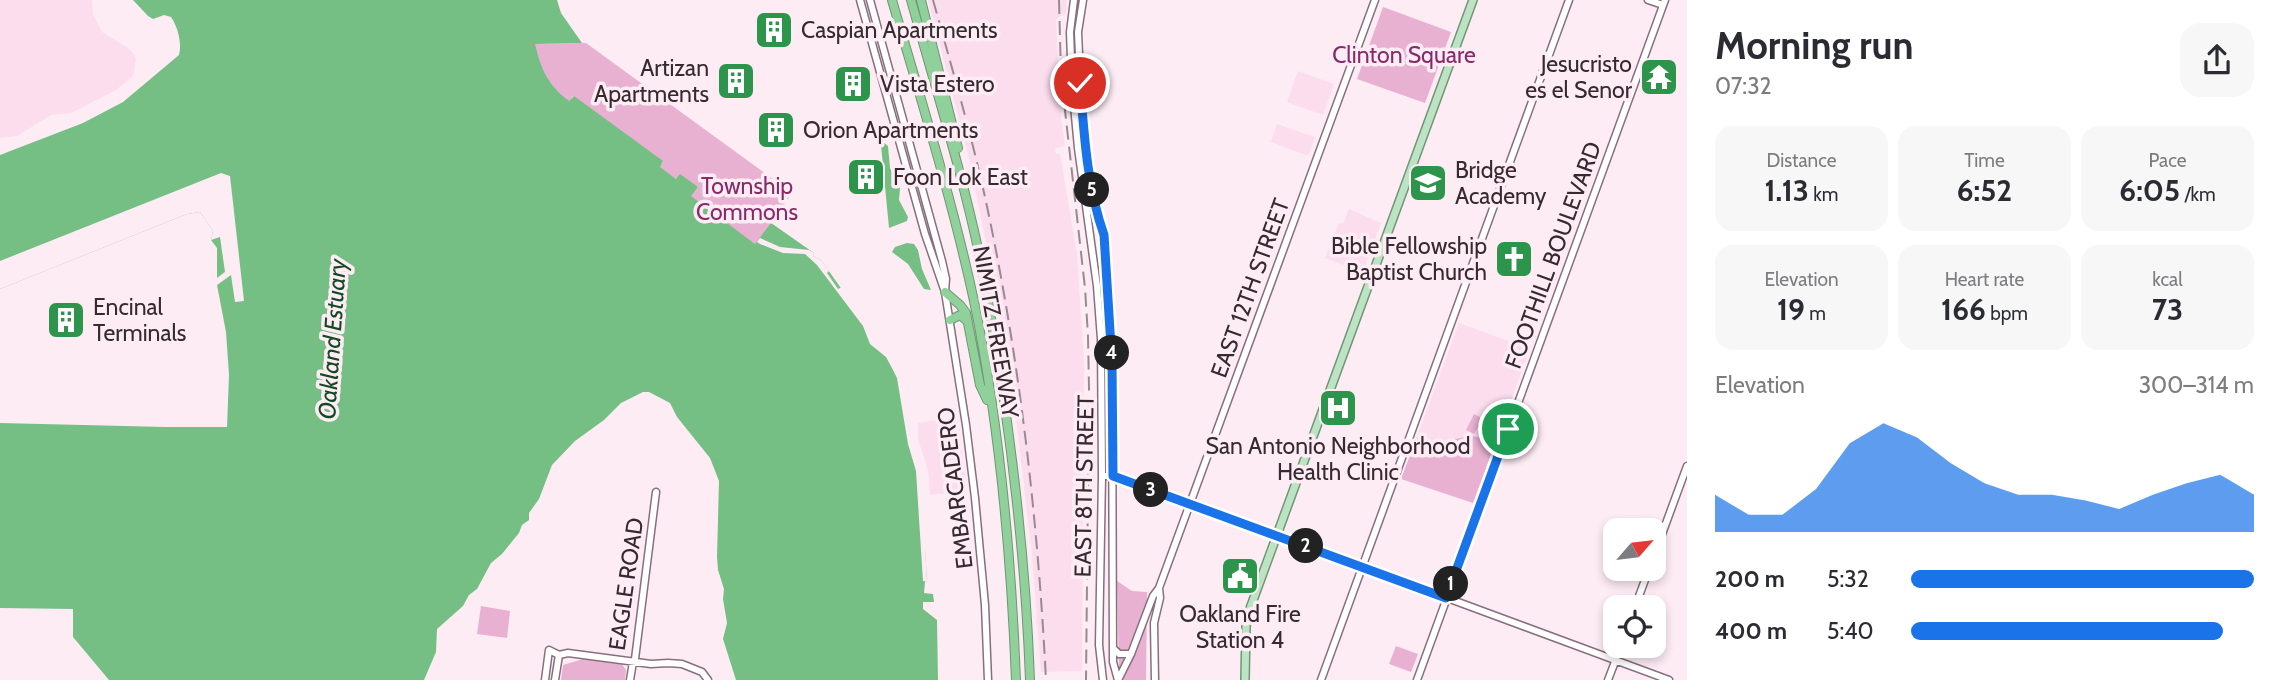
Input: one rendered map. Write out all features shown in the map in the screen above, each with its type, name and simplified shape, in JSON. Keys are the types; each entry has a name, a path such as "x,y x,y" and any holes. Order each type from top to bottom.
{"highway":[{"name":"NIMITZ FREEWAY","path":"892,0 954,213 974,304 992,413 1010,575 1016,680"},
{"name":"NIMITZ FREEWAY","path":"911,0 969,213 997,349 1022,549 1030,680"},
{"path":"921,0 960,156 969,213"},
{"path":"945,292 960,305 968,322 980,385 992,413"},
{"path":"950,320 960,315 968,322"}],"main road":[{"name":"EMBARCADERO","path":"860,0 925,234 945,292 975,498 988,680"},
{"name":"EMBARCADERO","path":"870,0 942,261 946,279 945,292"},
{"name":"EAST 8TH STREET","path":"1074,0 1070,32 1072,83 1099,311 1102,388 1099,645 1103,680"},
{"name":"EAST 8TH STREET","path":"1083,0 1078,32 1081,92 1089,171 1097,216 1104,235 1112,363 1112,648 1113,668 1118,680"},
{"name":"EAST 12TH STREET","path":"1118,680 1153,596 1159,589 1375,0"},
{"path":"1245,680 1248,614 1473,0"},
{"path":"1321,680 1569,0"},
{"path":"1648,0 1664,3"},
{"name":"FOOTHILL BOULEVARD","path":"1417,680 1664,3"},
{"path":"1666,523 1687,466"},
{"path":"1102,476 1113,476 1190,503 1669,680"},
{"name":"EAGLE ROAD","path":"630,680 656,492"},
{"name":"EAST 12TH STREET","path":"1155,680 1154,623 1160,598 1159,589"},
{"path":"1112,648 1119,654 1131,654"},
{"path":"545,680 549,650 559,655 568,653 633,662 682,664 702,672 708,680"},
{"path":"555,680 559,655"},
{"path":"1608,680 1616,660"}],"shaded area":[{"path":"0,0 92,0 93,15 102,32 134,54 136,60 133,76 116,90 71,113 51,115 17,136 0,138"},
{"path":"928,0 1067,0 1066,13 1056,19 1065,146 1055,148 1056,154 1060,154 1077,255 1084,362 1082,671 1041,672 1032,555 1008,349 967,149"},
{"path":"1298,71 1334,84 1323,115 1287,102"},
{"path":"1277,124 1315,137 1308,156 1271,142"},
{"path":"1349,209 1381,223 1363,272 1325,258 1339,223 1343,224"},
{"path":"1459,323 1530,349 1496,441 1481,437 1424,449 1417,437"},
{"path":"958,417 967,491 930,495 928,470 918,439 918,423"}],"green space":[{"name":"Clinton Square","path":"1383,7 1451,32 1425,103 1357,79"},
{"name":"Township Commons","path":"586,43 792,193 771,223 811,252 755,245 690,196 698,187 676,179 659,167 663,162 573,96 569,102 562,96 546,76 534,44"},
{"path":"1474,414 1498,423 1493,434 1478,427 1474,434 1466,430"},
{"path":"1472,436 1496,441 1473,503 1401,479 1417,437 1424,449 1449,440"},
{"path":"1117,581 1132,591 1147,592 1146,680 1123,680 1119,671"},
{"path":"481,606 510,611 507,638 477,634"},
{"path":"1396,646 1418,654 1411,672 1389,664"},
{"path":"583,659 622,664 626,670 625,680 561,680 563,665"}],"water":[{"name":"Oakland Estuary","path":"133,0 557,0 561,13 582,43 535,44 543,69 556,89 569,101 574,96 663,161 660,167 676,179 680,174 698,187 691,196 755,244 771,223 814,253 813,256 821,260 895,365 910,434 920,465 927,582 924,593 933,594 934,602 923,602 923,609 937,620 938,680 736,680 723,639 727,623 724,589 717,557 719,481 710,458 677,417 670,403 649,392 643,392 621,403 604,420 575,441 552,465 539,499 529,513 529,520 522,525 502,554 491,563 477,589 469,595 463,606 437,629 436,652 424,680 109,680 73,637 73,609 0,608 0,423 227,427 229,375 226,332 217,285 217,248 211,240 213,231 200,212 187,214 0,289 0,155 83,123 123,102 179,55 179,35 171,17 164,15 153,19"},
{"path":"883,142 888,146 890,168 900,188 899,200 908,217 907,221 889,228 881,145"},
{"path":"914,244 918,250 931,290 924,289 908,264 892,252 895,247"}],"pier":[{"path":"221,173 230,176 244,301 235,302 231,275 217,285 217,278 225,272 220,237 211,240 213,231 200,212 187,214 0,289 0,261"},
{"path":"760,238 780,247 814,253 813,256 821,260 829,271 827,273 838,289 842,287 869,325 872,335 875,334 890,354 894,354 904,376 905,397 913,426 912,438 923,464 927,582 923,581 916,471 908,444 897,378 886,357 870,344 863,326 817,265 805,254 783,253 760,244 757,242"}],"railway":[{"path":"933,0 983,189 1010,331 1033,505 1046,680"},
{"path":"1059,0 1061,75 1088,336 1086,680"}],"place":[{"name":"Caspian Apartments","path":"774,30"},
{"name":"Jesucristo es el Senor","path":"1659,77"},
{"name":"Artizan Apartments","path":"736,81"},
{"name":"Vista Estero","path":"853,84"},
{"name":"Orion Apartments","path":"776,130"},
{"name":"Foon Lok East","path":"866,177"},
{"name":"Bridge Academy","path":"1428,183"},
{"name":"Bible Fellowship Baptist Church","path":"1514,259"},
{"name":"Encinal Terminals","path":"66,320"},
{"name":"San Antonio Neighborhood Health Clinic","path":"1338,408"},
{"name":"Oakland Fire Station 4","path":"1240,576"}],"route":[{"path":"1080,83 1089,171 1097,216 1104,235 1112,363 1113,476 1446,598 1508,429"}]}
